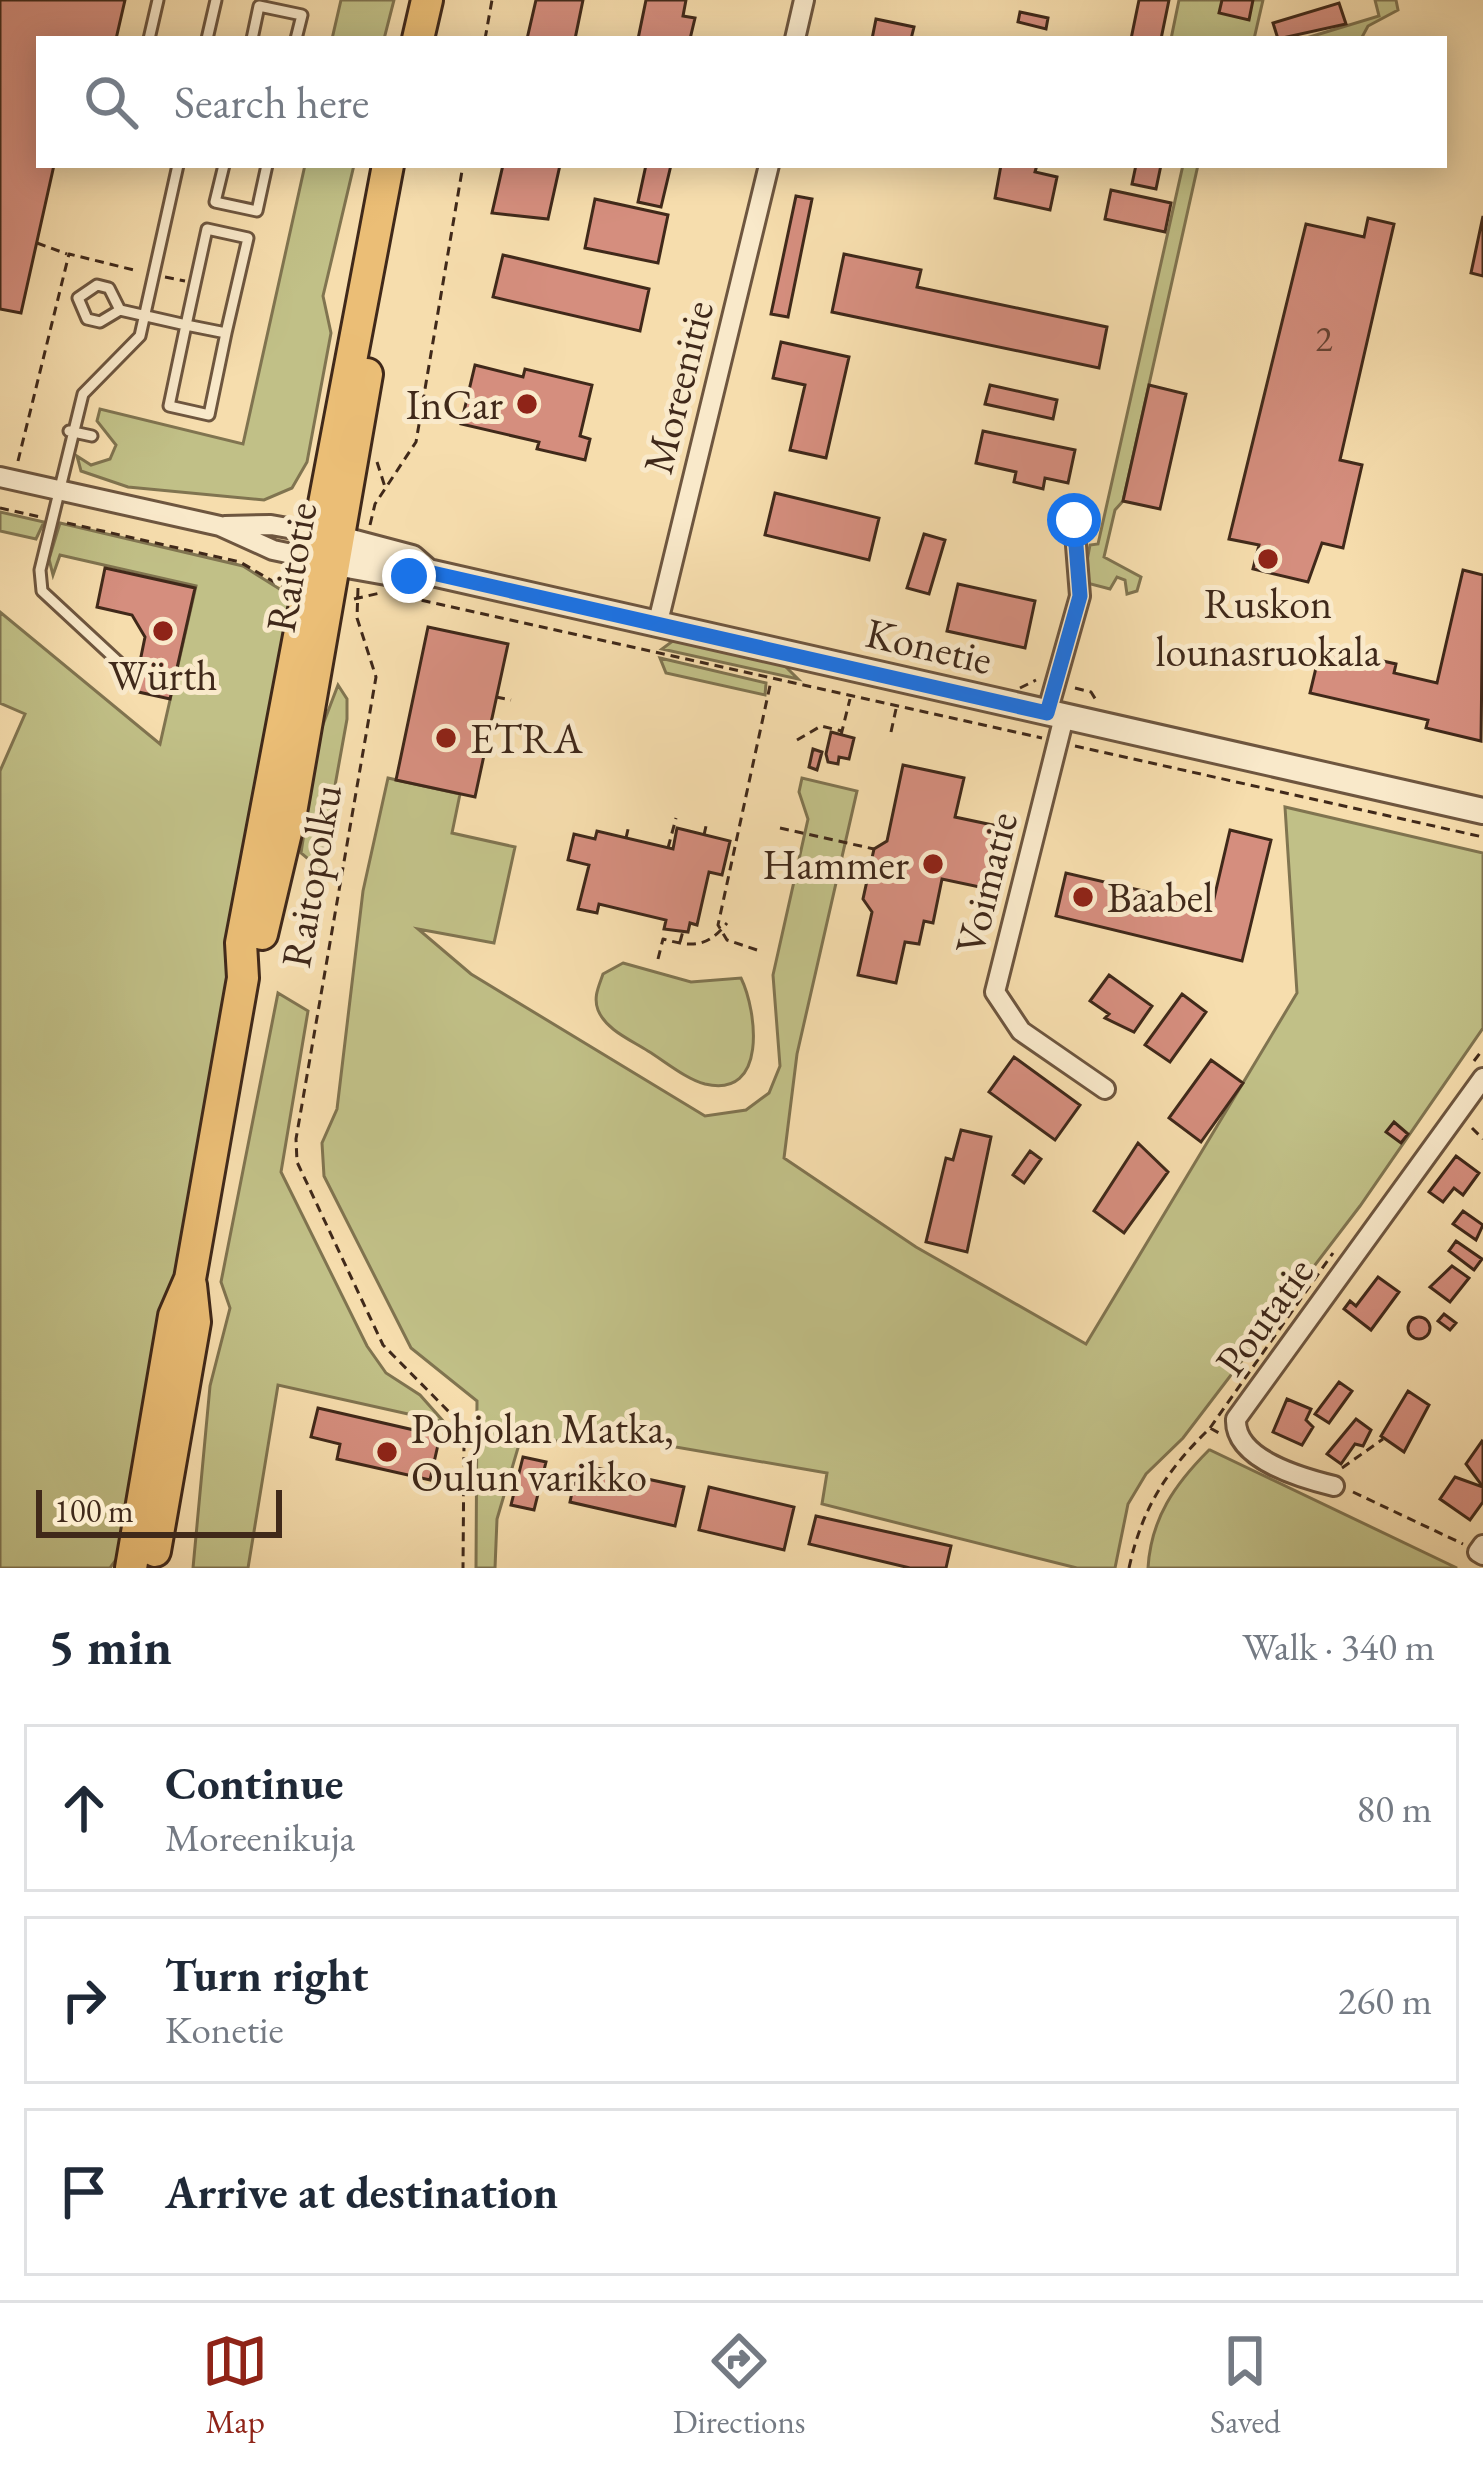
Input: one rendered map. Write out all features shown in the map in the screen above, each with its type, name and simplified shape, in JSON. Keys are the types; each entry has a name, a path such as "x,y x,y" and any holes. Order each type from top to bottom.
{"main road":[{"path":"419,36 427,0"},
{"name":"Raitotie","path":"131,1568 174,1316 190,1279 243,978 241,943 330,596 399,191 393,168"},
{"name":"Raitotie","path":"152,1568 195,1322 190,1279"}],"street":[{"path":"797,36 804,0"},
{"name":"Moreenitie","path":"657,626 768,168"},
{"path":"7,478 220,526 273,550 338,551"},
{"name":"Voimatie","path":"1074,520 1080,596 995,992 1021,1031 1105,1089"},
{"name":"Konetie","path":"338,551 409,576 428,572 1056,724 1483,811"},
{"name":"Poutatie","path":"1334,1486 1251,1453 1238,1439 1236,1419 1483,1078"}],"lane":[{"path":"150,36 158,0"},
{"path":"208,36 216,0"},
{"path":"253,36 259,6 302,15 297,36"},
{"path":"125,668 42,591 40,570 69,431 82,394 140,336 177,168"},
{"path":"223,168 215,202 257,212 266,168"},
{"path":"207,229 248,238 209,415 170,406 195,284 207,229"},
{"path":"120,310 110,288 97,285 78,298 87,319 100,322 120,310 226,333"},
{"path":"69,431 92,436"}],"path":[{"path":"486,36 492,0"},
{"name":"Raitopolku","path":"463,168 416,442 338,551 330,596 357,618 376,676 296,1139 297,1162 383,1345 458,1421 464,1442 463,1568"},
{"path":"37,243 195,284"},
{"path":"8,510 7,478 69,254"},
{"path":"0,508 239,562 274,584 330,596 392,594 896,707 1056,724 1483,837"},
{"path":"720,932 735,833 771,679"},
{"path":"496,697 512,700"},
{"path":"797,740 821,726 841,733 850,697"},
{"path":"890,732 896,707"},
{"path":"668,848 676,818"},
{"path":"626,838 629,825"},
{"path":"704,835 706,826"},
{"path":"780,828 874,849"},
{"path":"658,959 664,938 694,946 720,932 727,922"},
{"path":"680,943 683,931"},
{"path":"720,932 757,950"},
{"path":"1472,1128 1483,1139"},
{"path":"1130,1568 1144,1511 1173,1467 1210,1428 1238,1439"},
{"path":"1330,1464 1339,1470 1383,1439"},
{"path":"1334,1486 1481,1551"}],"shaded area":[{"path":"341,0 394,0 385,36 333,36"},
{"path":"1179,0 1263,0 1255,36 1172,36"},
{"path":"1375,0 1396,0 1398,10 1368,26 1363,36 1313,36 1379,16"},
{"path":"304,168 353,168 323,296 331,333 307,462 292,488 264,500 128,487 81,471 77,456 91,465 110,459 116,445 97,421 100,409 243,444"},
{"path":"1182,168 1197,168 1123,501 1115,510 1104,557 1141,577 1137,591 1127,594 1125,580 1117,577 1110,589 1083,582 1090,545 1098,544"},
{"path":"0,512 44,522 36,539 0,531"},
{"path":"60,523 243,566 294,598 179,1262 118,1557 110,1568 0,1568 0,771 25,714 0,703 0,612 160,744 196,586 60,555 53,575 49,559"},
{"path":"674,640 783,664 798,679 662,649"},
{"path":"660,658 766,683 765,695 666,673"},
{"path":"338,685 347,699 347,719 320,869 301,853 319,735"},
{"path":"388,778 460,794 452,833 515,847 494,943 418,929 471,974 705,1116 746,1110 769,1093 780,1066 773,975 808,819 799,792 802,778 857,791 797,1054 784,1158 916,1247 1086,1344 1297,993 1285,807 1483,853 1483,1028 1360,1206 1183,1438 1146,1474 1128,1504 1115,1568 1077,1568 822,1504 827,1473 641,1441 520,1441 497,1519 495,1568 476,1568 477,1401 411,1348 324,1176 322,1143 337,1109 363,891"},
{"path":"623,963 691,982 741,978 751,1011 753,1049 739,1078 725,1085 698,1082 607,1023 598,1010 597,992 603,974"},
{"path":"278,993 308,1011 281,1172 367,1346 386,1373 420,1395 444,1422 278,1385 248,1568 193,1568 210,1386 230,1308 221,1282"},
{"path":"1209,1450 1457,1568 1148,1568 1154,1533 1167,1503"}],"building":[{"path":"0,0 125,0 117,36 36,36 36,168 53,168 21,313 0,309"},
{"path":"536,0 583,0 576,36 528,36"},
{"path":"646,0 686,0 683,16 695,18 691,36 639,36"},
{"path":"1139,0 1169,0 1162,36 1132,36"},
{"path":"1222,0 1253,0 1249,20 1219,13"},
{"path":"1339,3 1346,24 1277,36 1273,23"},
{"path":"1020,12 1048,18 1046,29 1018,22"},
{"path":"876,19 914,27 912,36 873,36"},
{"path":"502,168 559,168 548,219 492,213"},
{"path":"645,168 670,168 661,207 638,202"},
{"path":"1000,168 1036,168 1035,172 1057,177 1050,210 995,198"},
{"path":"1135,168 1160,168 1156,189 1132,184"},
{"path":"1111,190 1171,203 1165,232 1105,219"},
{"path":"796,196 812,199 788,317 771,314"},
{"path":"595,199 668,215 658,263 585,248"},
{"path":"1483,216 1483,276 1471,273"},
{"path":"1368,218 1394,224 1340,460 1362,465 1343,548 1322,543 1308,582 1253,569 1259,545 1229,539 1306,224 1364,237"},
{"path":"844,254 921,270 917,287 1107,327 1099,368 832,312"},
{"path":"503,255 649,289 640,331 493,297"},
{"path":"781,342 849,357 826,458 790,450 805,385 773,378"},
{"name":"InCar","path":"475,365 523,377 525,369 592,385 580,436 590,439 585,460 537,449 539,442 461,424"},
{"path":"990,385 1057,400 1053,419 985,404"},
{"path":"1149,385 1186,394 1160,509 1123,501"},
{"path":"983,431 1075,450 1068,483 1045,478 1043,489 1014,482 1016,472 976,463"},
{"path":"775,493 879,518 869,560 765,535"},
{"path":"924,534 945,540 929,594 907,588"},
{"name":"Würth","path":"105,568 195,588 170,699 134,691 145,637 132,615 97,607"},
{"path":"1463,570 1483,575 1481,741 1426,728 1428,720 1310,693 1321,647 1396,664 1394,673 1437,683"},
{"path":"958,584 1035,601 1025,648 947,631"},
{"name":"ETRA","path":"428,627 508,644 475,797 396,780"},
{"path":"831,732 854,738 849,759 839,757 838,764 828,762 826,754"},
{"path":"813,749 822,752 817,770 809,767"},
{"name":"Hammer","path":"903,765 964,778 955,817 1002,827 989,889 942,879 933,923 924,921 919,944 905,942 896,983 858,975 872,912 863,899 874,849 887,841"},
{"path":"677,828 730,841 722,875 709,872 697,925 690,923 688,932 664,929 666,920 599,904 597,913 578,909 589,865 568,860 574,834 595,839 597,831 673,849"},
{"path":"1230,830 1271,840 1242,961 1056,916 1066,873 1212,907"},
{"path":"1109,975 1152,1006 1134,1032 1105,1018 1109,1014 1090,1001"},
{"path":"1182,994 1206,1012 1170,1062 1145,1045"},
{"path":"1014,1057 1080,1105 1055,1140 989,1092"},
{"path":"1211,1060 1243,1083 1201,1142 1169,1118"},
{"path":"1394,1122 1408,1134 1401,1143 1386,1132"},
{"path":"961,1130 991,1137 967,1252 926,1242 946,1158 953,1160"},
{"path":"1138,1143 1168,1172 1124,1233 1094,1211"},
{"path":"1030,1151 1041,1159 1024,1183 1013,1175"},
{"path":"1456,1156 1479,1173 1463,1195 1454,1188 1443,1202 1429,1192"},
{"path":"1463,1211 1483,1225 1476,1240 1453,1224"},
{"path":"1456,1241 1482,1259 1474,1270 1449,1251"},
{"path":"1452,1266 1469,1278 1450,1302 1430,1287"},
{"path":"1378,1277 1399,1292 1371,1330 1344,1309 1350,1301 1356,1306"},
{"path":"1444,1314 1456,1323 1450,1330 1438,1321"},
{"path":"1419,1317 1430,1328 1419,1339 1408,1328"},
{"path":"1339,1382 1352,1391 1329,1423 1315,1414"},
{"path":"1408,1391 1429,1405 1404,1452 1381,1436"},
{"path":"1287,1399 1311,1409 1306,1420 1313,1427 1302,1445 1273,1432"},
{"name":"Pohjolan Matka, Oulun varikko","path":"318,1408 440,1436 430,1480 337,1459 340,1444 311,1437"},
{"path":"1356,1419 1371,1430 1363,1446 1355,1444 1341,1464 1327,1454"},
{"path":"1483,1442 1483,1487 1466,1464"},
{"path":"523,1457 546,1462 534,1510 511,1505"},
{"path":"578,1464 684,1487 675,1526 570,1502"},
{"path":"1455,1477 1483,1487 1483,1502 1470,1520 1440,1499"},
{"path":"709,1487 794,1507 784,1550 699,1530"},
{"path":"816,1516 951,1546 946,1568 910,1568 809,1544"}],"place":[{"name":"InCar","path":"527,404"},
{"name":"Ruskon lounasruokala","path":"1268,559"},
{"name":"Würth","path":"163,631"},
{"name":"ETRA","path":"446,738"},
{"name":"Hammer","path":"933,864"},
{"name":"Baabel","path":"1083,897"},
{"name":"Pohjolan Matka, Oulun varikko","path":"387,1452"}],"route":[{"path":"409,576 428,572 1047,713 1080,596 1074,520"}]}
